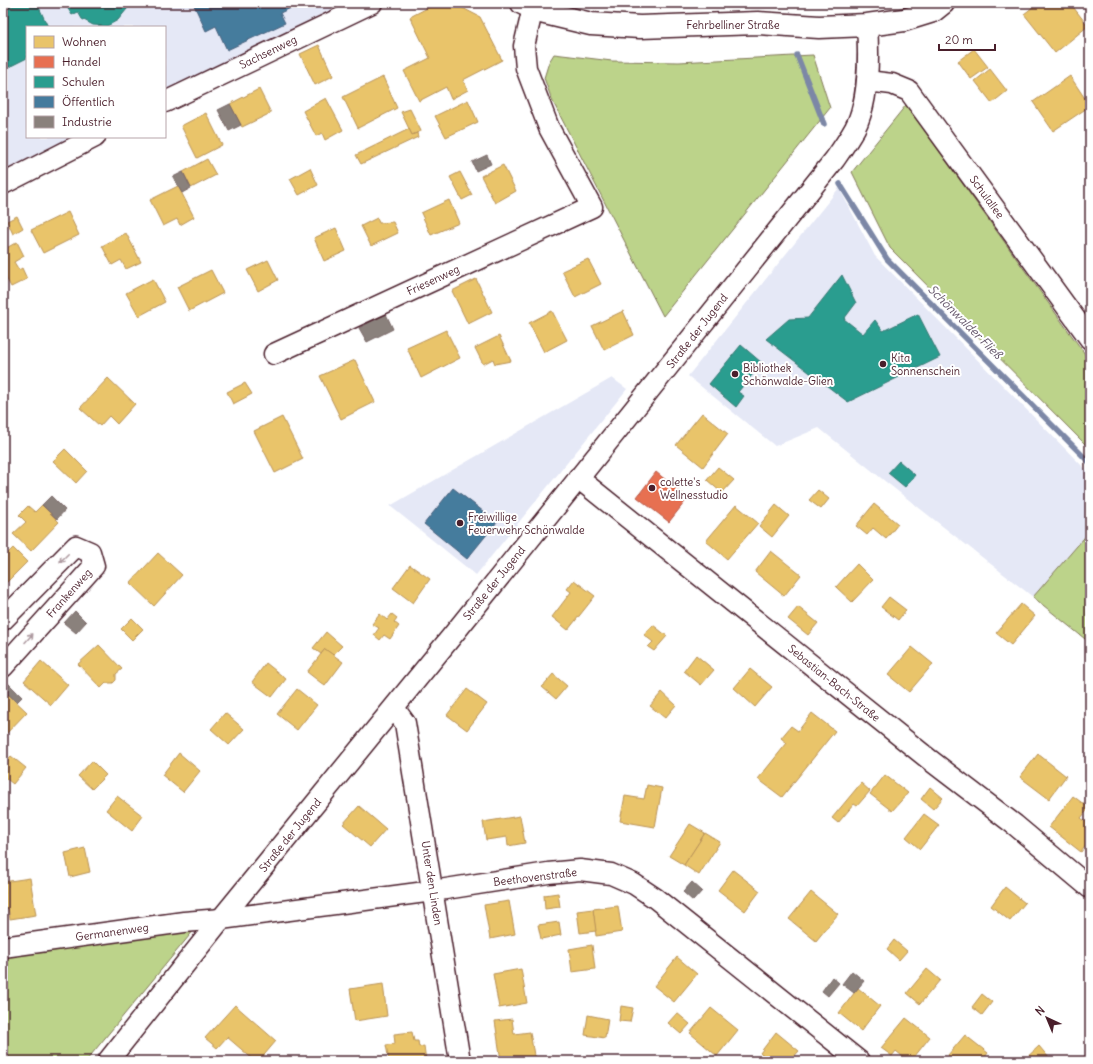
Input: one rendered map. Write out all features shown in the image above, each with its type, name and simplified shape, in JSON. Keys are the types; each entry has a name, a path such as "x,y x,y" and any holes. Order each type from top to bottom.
{"main road":[{"name":"Fehrbelliner Straße","path":"527,6 541,12 591,24 640,27 758,23 819,27 867,25 904,20 933,10 943,3"}],"street":[{"name":"Sachsenweg","path":"166,102 372,3"},
{"name":"Friesenweg","path":"274,354 592,207 549,128 526,68 524,46 527,6"},
{"name":"Straße der Jugend","path":"108,1061 835,159 856,128 861,112 867,81 869,51 867,25"},
{"name":"Schulallee","path":"867,81 892,84 909,91 1090,339"},
{"path":"3,184 93,138"},
{"name":"Sebastian-Bach-Straße","path":"578,478 930,760 1015,824 1090,888"},
{"name":"Frankenweg","path":"3,620 76,546 90,552 94,566 3,667"},
{"name":"Unter den Linden","path":"394,708 405,723 460,1061"},
{"name":"Beethovenstraße","path":"221,919 433,891 548,873 580,870 611,874 634,884 655,898 859,1061"},
{"name":"Germanenweg","path":"3,947 184,922 221,919"}],"shaded area":[{"path":"3,3 333,3 332,9 166,92 166,26 26,26 26,138 77,138 3,175"},
{"name":"Kita Sonnenschein","path":"839,188 875,256 1090,474 1090,531 1033,597 819,428 775,446 688,376"},
{"path":"612,378 627,389 476,575 390,506"}],"green space":[{"path":"554,54 612,61 679,62 813,55 830,108 663,316 552,100 544,78 549,62"},
{"path":"906,105 1090,361 1090,449 890,248 852,172"},
{"path":"1090,531 1090,643 1033,597"},
{"path":"194,930 86,1061 3,1061 3,951"}],"building: Wohnen":[{"path":"437,3 453,3 480,17 502,60 463,80 468,90 451,99 446,87 419,101 404,71 430,58 410,17"},
{"path":"1038,3 1070,3 1088,26 1055,53 1024,14"},
{"path":"319,45 333,76 315,85 300,54"},
{"path":"974,49 988,67 971,79 958,61"},
{"path":"990,69 1007,91 992,103 975,81"},
{"path":"1070,76 1090,106 1053,131 1033,102"},
{"path":"383,77 397,108 358,128 343,97"},
{"path":"259,89 271,113 242,127 230,104"},
{"path":"326,98 343,130 325,140 322,133 316,136 303,111"},
{"path":"468,100 478,122 446,137 435,116"},
{"path":"410,109 421,131 412,135 401,112"},
{"path":"206,113 222,145 197,158 181,126"},
{"path":"409,129 412,135 417,133 418,137 361,164 356,155"},
{"path":"207,159 216,175 191,188 183,172"},
{"path":"503,165 516,191 495,203 481,176"},
{"path":"310,168 318,185 299,195 290,179"},
{"path":"460,172 472,195 462,200 450,177"},
{"path":"178,186 194,217 180,225 177,219 163,226 150,200"},
{"path":"449,200 459,223 431,235 421,213"},
{"path":"68,212 79,235 43,253 31,230"},
{"path":"17,216 23,228 13,234 7,221"},
{"path":"377,218 379,223 393,222 398,233 371,246 361,226"},
{"path":"336,228 346,251 324,261 314,238"},
{"path":"126,233 141,262 126,269 121,260 112,265 102,246"},
{"path":"17,242 24,256 14,262 19,270 22,268 27,279 11,287 3,272 3,250"},
{"path":"588,259 601,284 575,297 562,271"},
{"path":"268,260 278,280 258,291 247,270"},
{"path":"211,270 223,293 189,311 177,287"},
{"path":"153,279 165,302 139,316 126,293"},
{"path":"476,279 492,312 468,324 452,291"},
{"path":"552,311 567,340 544,352 529,323"},
{"path":"623,311 634,335 604,350 592,326"},
{"path":"446,330 460,358 421,378 407,348"},
{"path":"499,336 511,361 495,364 493,359 483,364 475,348"},
{"path":"355,360 375,402 341,419 320,376"},
{"path":"108,378 135,404 117,424 109,416 100,426 80,408"},
{"path":"245,383 252,394 233,404 227,392"},
{"path":"702,413 728,434 703,467 676,445"},
{"path":"282,417 303,459 275,473 254,431"},
{"path":"65,449 87,471 76,483 53,461"},
{"path":"718,467 734,480 722,493 707,480"},
{"path":"818,490 829,499 821,509 809,500"},
{"path":"874,504 898,524 886,539 873,528 867,535 856,526"},
{"path":"42,505 59,522 31,551 13,534 26,522 19,515 28,506 35,512"},
{"path":"736,505 758,523 727,559 706,541"},
{"path":"776,505 789,516 772,537 759,526"},
{"path":"13,548 27,562 6,583 3,580 3,558"},
{"path":"771,551 801,575 784,596 755,572"},
{"path":"158,553 182,575 154,606 130,583"},
{"path":"857,564 873,580 852,602 836,587"},
{"path":"410,565 430,579 413,603 393,588"},
{"path":"574,580 595,596 568,630 552,617 571,592 567,589"},
{"path":"889,597 906,610 898,620 881,607"},
{"path":"1021,604 1035,616 1011,645 996,633"},
{"path":"798,607 818,623 808,635 788,619"},
{"path":"380,614 387,620 392,614 397,618 394,622 399,626 390,639 384,635 380,640 374,635 379,628 372,624"},
{"path":"132,618 143,629 132,640 121,629"},
{"path":"653,625 667,636 654,651 648,647 653,642 644,635"},
{"path":"326,632 342,646 333,655 325,649 321,654 313,648"},
{"path":"99,645 122,669 116,674 116,680 113,683 106,683 101,688 78,664"},
{"path":"912,647 933,664 909,692 888,675"},
{"path":"325,649 343,662 325,686 307,672"},
{"path":"696,655 714,670 701,685 684,671"},
{"path":"41,661 68,685 51,705 24,681"},
{"path":"266,663 286,679 272,697 252,682"},
{"path":"750,669 772,687 755,707 734,688"},
{"path":"553,674 567,686 556,699 542,687"},
{"path":"297,689 317,705 297,730 277,714"},
{"path":"467,689 487,704 467,730 447,715"},
{"path":"662,692 676,705 665,718 650,706"},
{"path":"8,694 27,712 4,736 3,699"},
{"path":"225,713 244,729 229,745 211,729"},
{"path":"812,713 835,731 782,797 758,779 787,743 781,738 791,726 798,731"},
{"path":"179,753 200,771 183,792 162,775"},
{"path":"1038,754 1066,776 1049,799 1020,777"},
{"path":"11,756 26,768 13,784 3,776 3,765"},
{"path":"92,761 106,775 92,789 78,776"},
{"path":"885,775 908,793 892,811 870,794"},
{"path":"861,783 870,791 857,806 854,804 838,823 832,818"},
{"path":"647,785 662,788 655,827 620,821 625,796 644,799"},
{"path":"930,787 943,798 933,809 921,799"},
{"path":"117,796 143,816 132,831 106,810"},
{"path":"1073,796 1089,808 1081,818 1090,825 1090,840 1081,852 1049,827"},
{"path":"359,806 386,829 370,847 343,824"},
{"path":"924,814 939,825 920,849 906,837"},
{"path":"520,816 525,843 508,846 507,837 486,840 483,822"},
{"path":"690,824 705,833 684,865 669,856"},
{"path":"705,833 720,842 699,875 684,865"},
{"path":"85,848 90,872 70,877 65,853"},
{"path":"733,870 760,891 745,911 718,890"},
{"path":"30,878 36,915 10,919 8,908 3,909 3,894 5,894 3,882"},
{"path":"1005,887 1025,903 1010,921 991,906"},
{"path":"811,892 838,914 816,941 789,919"},
{"path":"558,893 560,907 545,909 544,895"},
{"path":"509,901 515,934 490,939 484,905"},
{"path":"618,906 622,932 596,936 593,909"},
{"path":"593,909 596,931 580,933 577,911"},
{"path":"559,922 561,935 541,939 538,925"},
{"path":"894,940 907,951 899,960 887,949"},
{"path":"592,945 595,969 572,972 569,949"},
{"path":"677,957 697,974 674,1002 654,986"},
{"path":"521,969 527,1003 499,1008 493,974"},
{"path":"927,969 940,980 920,1004 907,993"},
{"path":"383,984 387,1016 355,1021 350,989"},
{"path":"858,988 880,1006 861,1031 839,1013"},
{"path":"982,994 992,1002 982,1015 972,1007"},
{"path":"235,1005 276,1041 259,1061 255,1061 227,1037 217,1048 205,1038"},
{"path":"621,1006 633,1008 630,1022 619,1021"},
{"path":"711,1008 738,1030 717,1056 690,1033"},
{"path":"677,1013 690,1024 681,1034 668,1023"},
{"path":"588,1015 608,1019 605,1038 585,1035"},
{"path":"906,1018 930,1037 911,1061 908,1061 896,1051 892,1056 881,1048"},
{"path":"512,1019 514,1034 530,1032 535,1061 501,1061 495,1021"},
{"path":"412,1032 414,1041 418,1041 419,1047 424,1046 426,1061 389,1061 386,1045 395,1044 394,1034"},
{"path":"776,1032 799,1051 790,1061 769,1061 760,1053"},
{"path":"965,1035 988,1053 982,1061 954,1061 948,1055"},
{"path":"1039,1046 1049,1058 1046,1061 1023,1061"}],"building: Handel":[{"path":"656,472 688,498 669,522 637,497"}],"building: Schulen":[{"path":"19,3 37,3 48,26 26,26 26,58 3,70 3,10"},
{"path":"128,3 127,9 118,20 107,26 93,25 82,19 78,12 72,15 65,4"},
{"path":"842,275 856,303 844,319 863,334 875,320 883,331 918,314 940,357 848,402 766,339 789,319 808,318"},
{"name":"Bibliothek Schönwalde-Glien","path":"741,345 762,363 738,392 744,396 736,407 709,384"},
{"path":"899,461 915,475 905,487 888,473"}],"building: Öffentlich":[{"path":"193,3 296,3 297,5 280,13 285,23 227,50 216,26 206,31"},
{"name":"Freiwillige Feuerwehr Schönwalde","path":"453,488 497,522 467,559 424,524"}],"building: Industrie":[{"path":"230,104 241,125 229,131 218,110"},
{"path":"487,155 491,164 476,171 472,162"},
{"path":"183,172 191,188 182,193 173,177"},
{"path":"386,314 393,329 367,342 359,328"},
{"path":"51,496 65,510 57,519 42,505"},
{"path":"75,611 86,622 76,633 64,623"},
{"path":"4,679 22,697 17,702 8,694 3,699"},
{"path":"692,882 702,891 693,901 683,892"},
{"path":"852,971 864,981 854,993 842,984"},
{"path":"832,977 839,983 828,996 822,991"}],"waterway":[{"name":"Schönwalder Fließ","path":"797,55 824,124"},
{"name":"Schönwalder Fließ","path":"840,184 887,259 1090,463"}],"place":[{"name":"Kita Sonnenschein","path":"883,364"},
{"name":"Bibliothek Schönwalde-Glien","path":"735,374"},
{"name":"colette's Wellnesstudio","path":"652,488"},
{"name":"Freiwillige Feuerwehr Schönwalde","path":"460,523"}]}
